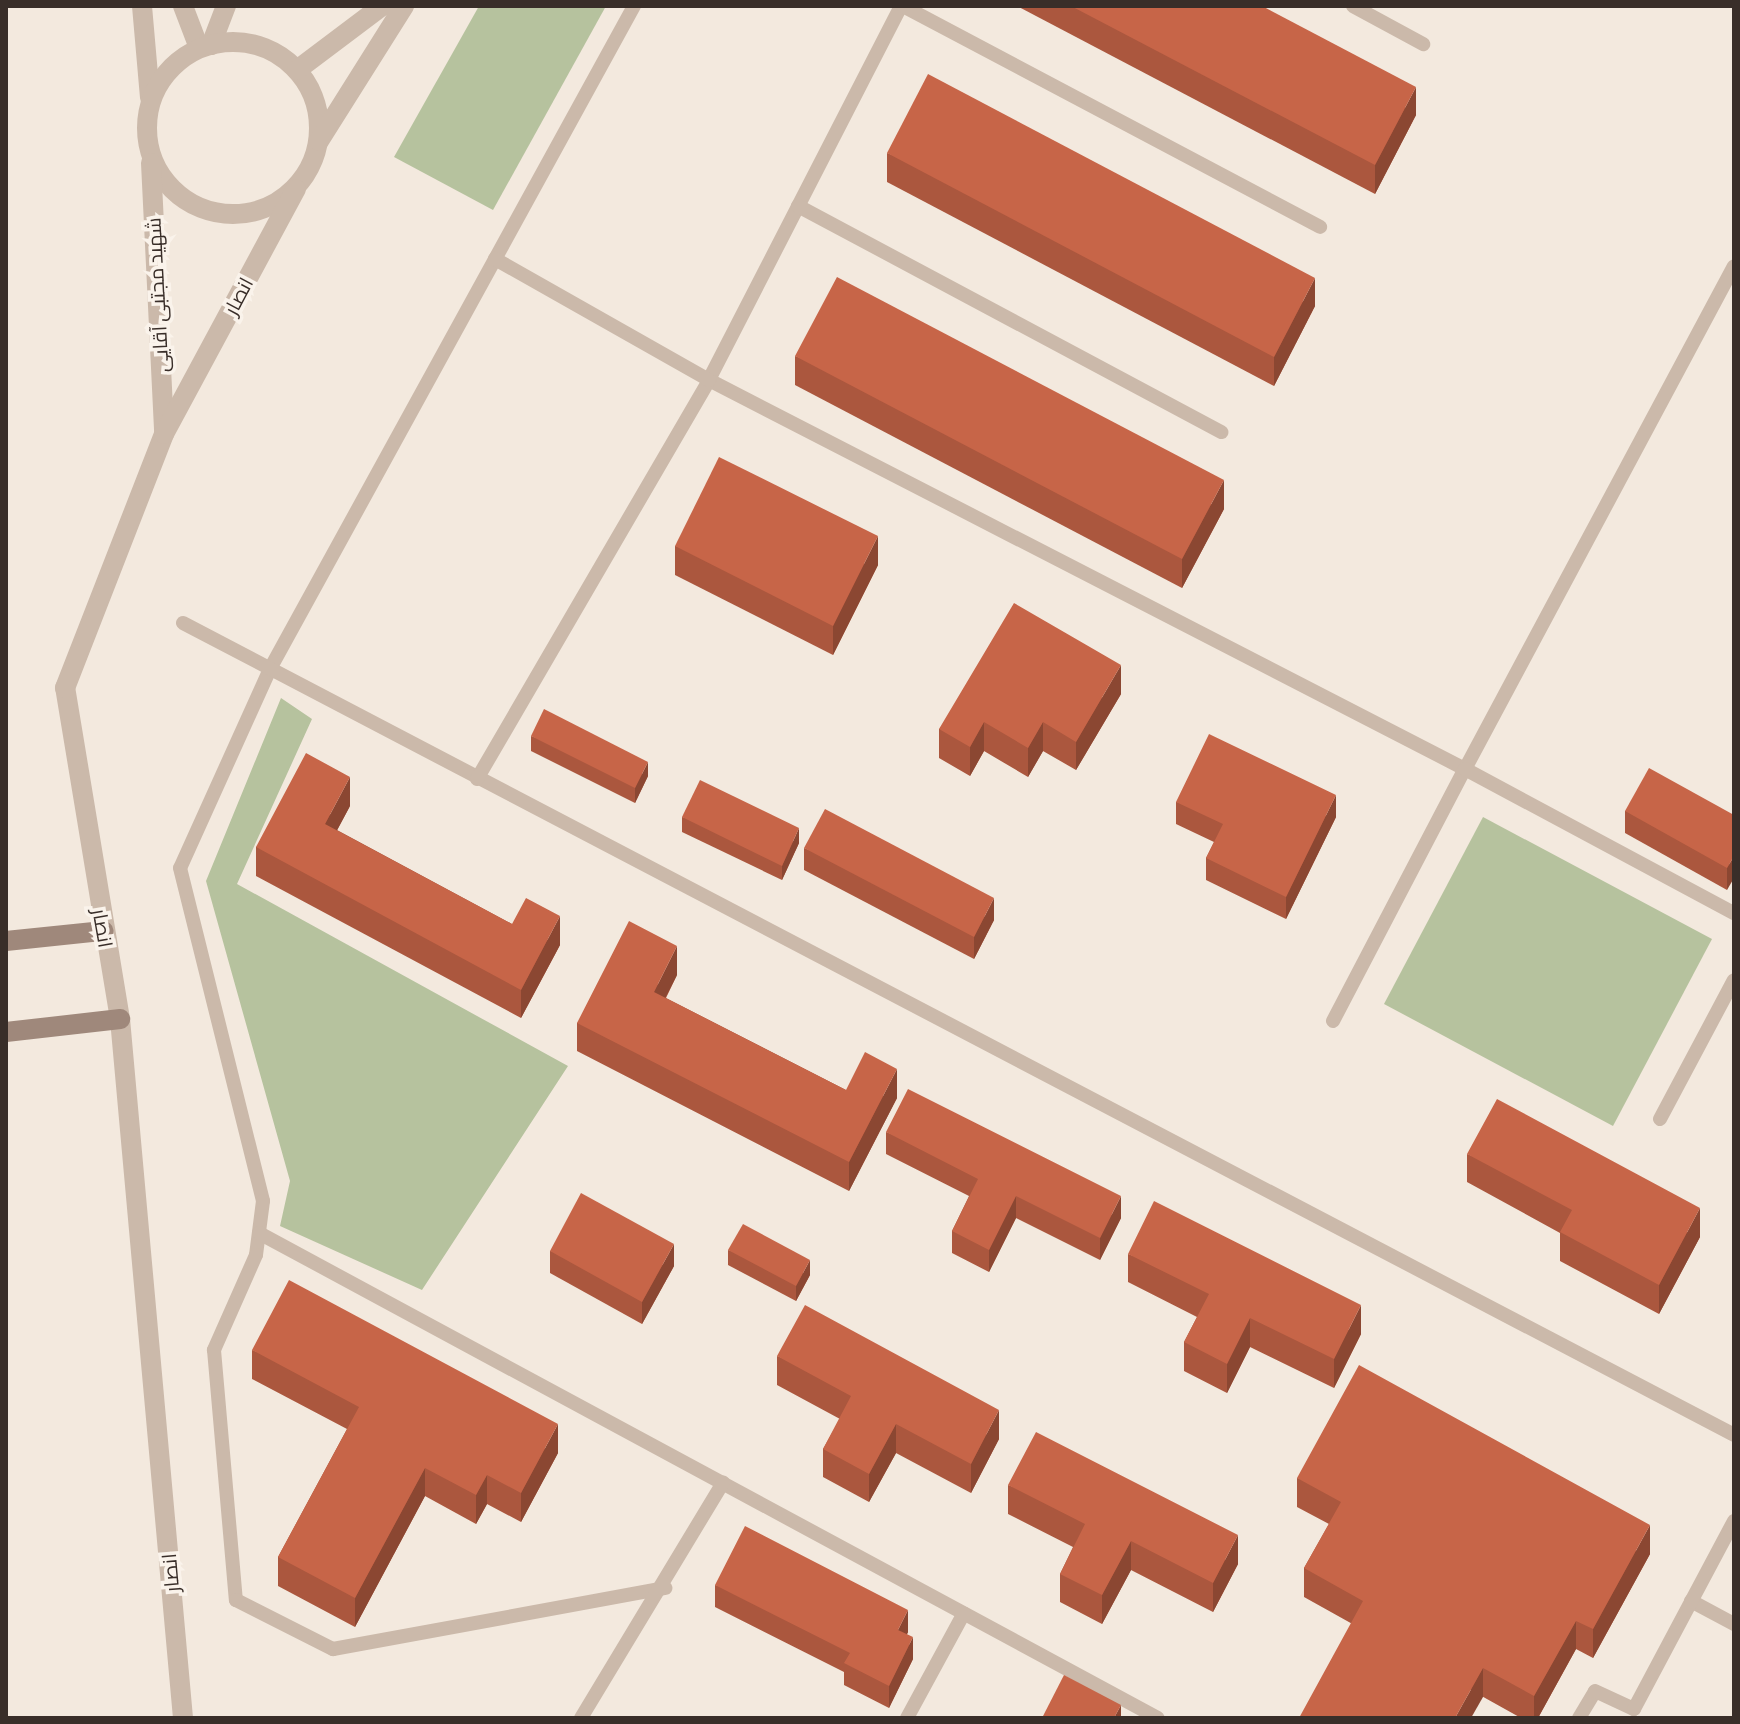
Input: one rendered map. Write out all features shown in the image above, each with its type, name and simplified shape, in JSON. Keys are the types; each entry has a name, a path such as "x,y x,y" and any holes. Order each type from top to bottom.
{"main road":[{"path":"6,941 103,931"},
{"path":"6,1032 120,1019"}],"street":[{"path":"142,6 151,100 150,155 164,182 214,213 243,215 296,189 319,141 404,6"},
{"path":"183,6 205,47"},
{"path":"151,100 161,78 205,47 226,6"},
{"path":"297,70 382,6"},
{"path":"205,47 248,43 297,70 311,91 319,141"},
{"name":"شهید مجتبی آقایی","path":"150,155 164,434"},
{"name":"انصار","path":"183,1718 120,1019 65,688 164,434 296,189"}],"lane":[{"path":"634,6 270,669 180,868 263,1201 259,1233 214,1350 236,1600 333,1649 665,1588"},
{"path":"477,779 709,380 902,6 1320,227"},
{"path":"1353,6 1423,44"},
{"path":"798,206 1222,432"},
{"path":"495,259 709,380 1465,769 1734,913"},
{"path":"1333,1021 1734,266"},
{"path":"183,623 1734,1435"},
{"path":"1660,1119 1734,980"},
{"path":"259,1233 1158,1718"},
{"path":"581,1718 665,1588 723,1483"},
{"path":"1579,1718 1595,1691 1634,1709 1734,1521"},
{"path":"1691,1601 1734,1624"},
{"path":"907,1718 964,1613"}],"green space":[{"path":"479,6 606,6 493,210 394,157"},
{"path":"281,698 312,719 237,884 568,1066 422,1290 280,1226 290,1181 206,881"},
{"path":"1483,817 1712,939 1613,1126 1384,1004"}],"building":[{"path":"1071,6 1262,6 1416,87 1375,165"},
{"path":"928,74 1315,278 1274,357 887,153"},
{"path":"837,277 1224,480 1182,559 795,356"},
{"path":"719,457 878,536 833,626 675,546"},
{"path":"1014,603 1121,665 1076,742 1043,722 1028,748 984,722 970,747 939,729"},
{"path":"544,709 648,762 635,788 531,736"},
{"path":"1209,734 1336,795 1286,897 1206,858 1223,824 1176,802"},
{"path":"306,753 350,777 325,824 512,924 526,898 560,916 521,990 256,847"},
{"path":"1649,768 1734,815 1734,856 1727,868 1625,811"},
{"path":"700,780 799,828 782,866 682,817"},
{"path":"825,809 994,898 974,937 804,848"},
{"path":"629,921 677,946 654,992 846,1090 865,1052 897,1069 849,1162 577,1023"},
{"path":"908,1089 1121,1196 1100,1238 1016,1196 989,1250 952,1231 978,1179 886,1132"},
{"path":"1497,1099 1700,1208 1659,1285 1560,1232 1572,1210 1467,1154"},
{"path":"581,1193 674,1244 642,1302 550,1251"},
{"path":"1154,1201 1361,1305 1334,1359 1250,1318 1227,1364 1184,1342 1209,1294 1128,1254"},
{"path":"743,1224 810,1260 796,1286 728,1250"},
{"path":"289,1280 558,1424 521,1493 487,1475 476,1495 425,1468 355,1598 278,1557 359,1407 252,1350"},
{"path":"805,1305 999,1410 971,1464 896,1424 869,1474 823,1449 851,1396 777,1356"},
{"path":"1359,1365 1650,1525 1593,1629 1576,1621 1534,1696 1483,1668 1455,1718 1299,1718 1363,1601 1304,1568 1341,1502 1297,1478"},
{"path":"1036,1432 1238,1535 1213,1583 1131,1541 1102,1595 1060,1574 1085,1524 1008,1485"},
{"path":"745,1526 908,1610 898,1630 913,1637 889,1686 844,1663 850,1653 715,1585"},
{"path":"1064,1675 1121,1705 1114,1718 1042,1718"}]}
